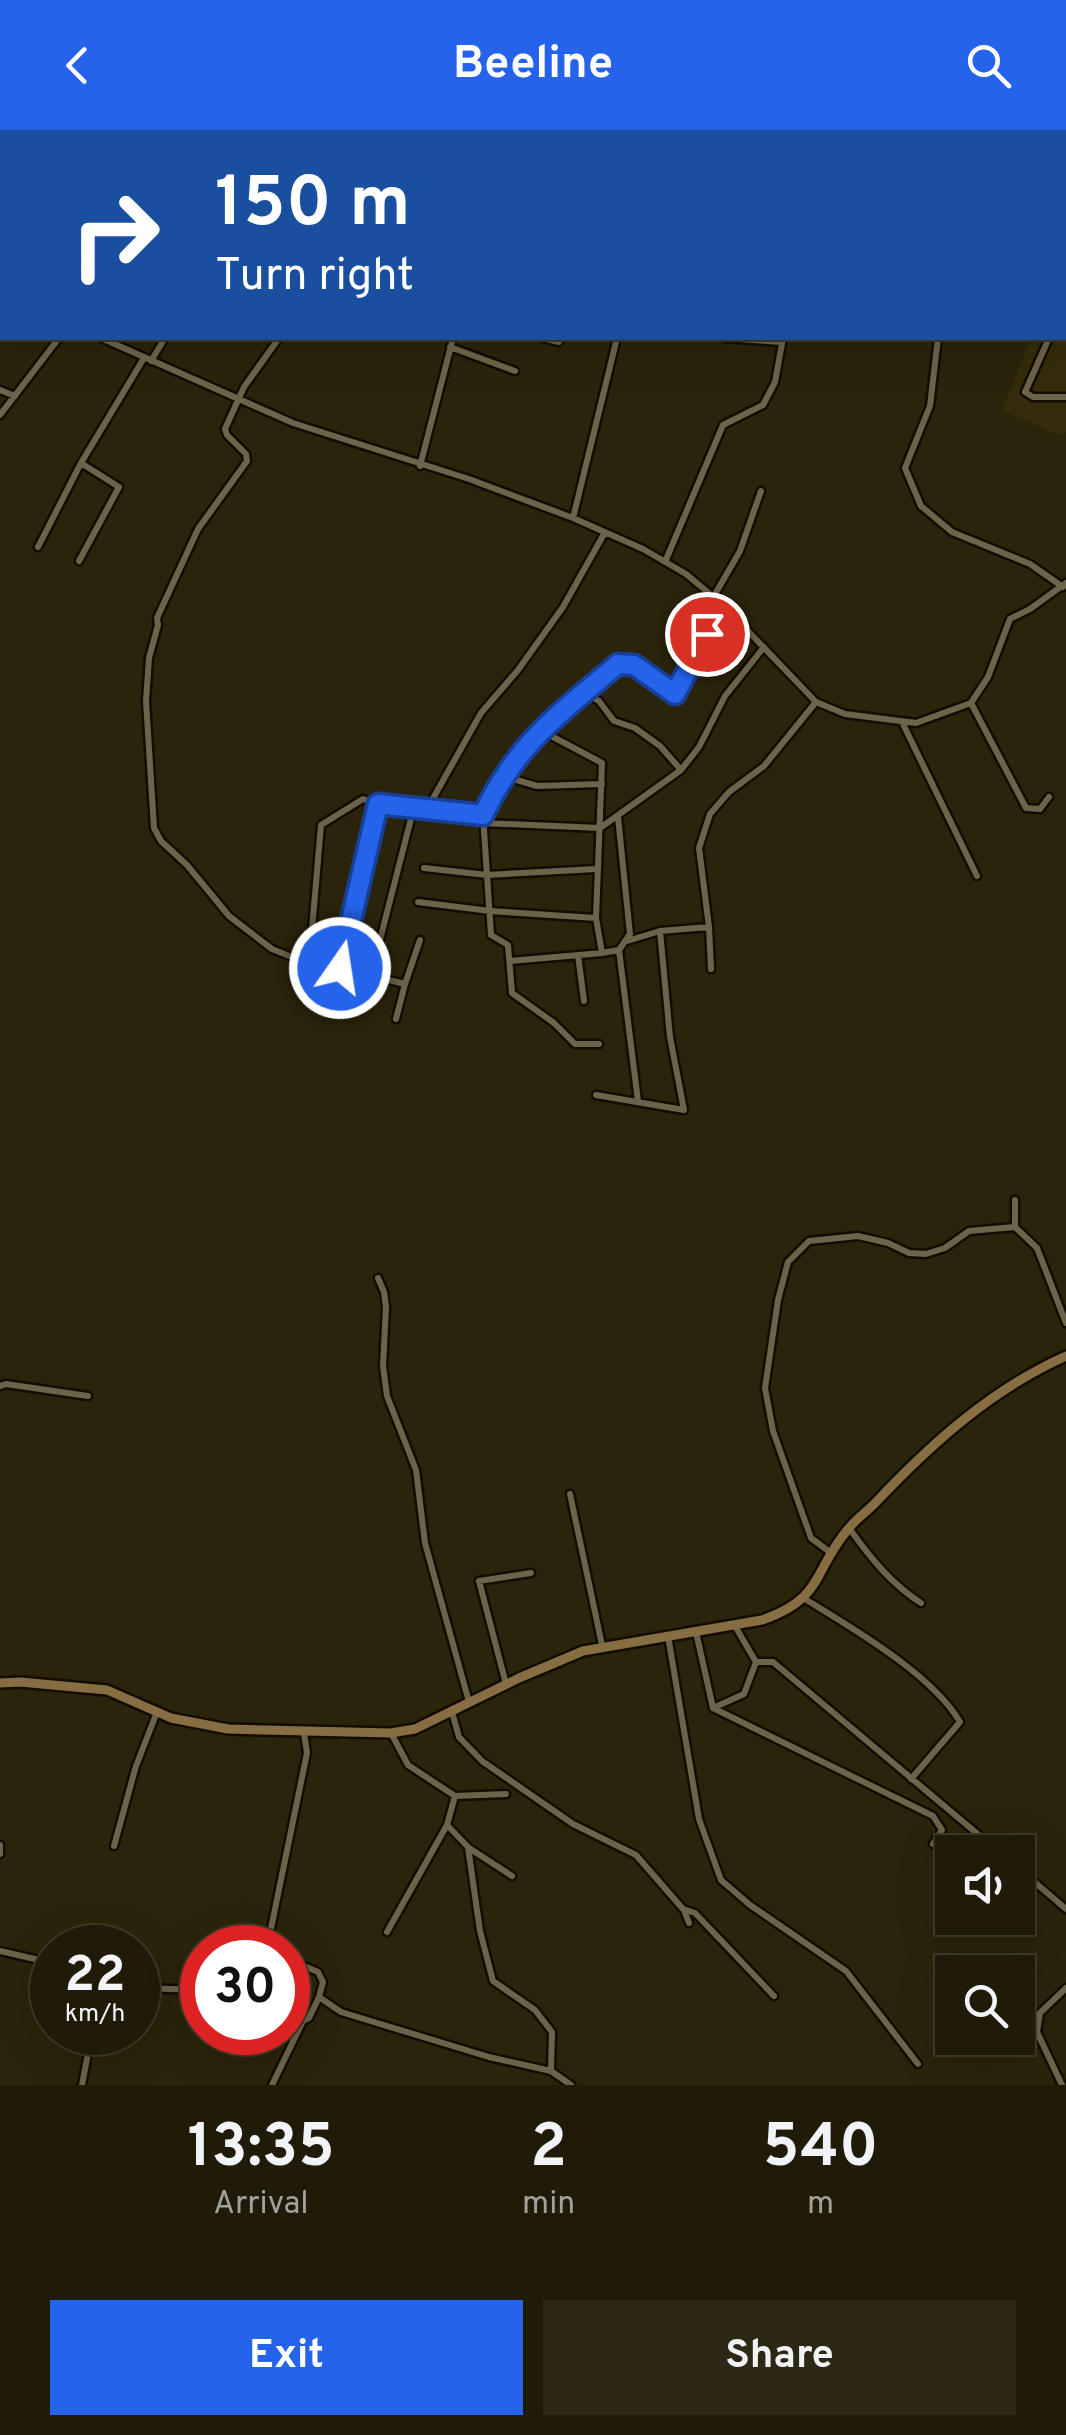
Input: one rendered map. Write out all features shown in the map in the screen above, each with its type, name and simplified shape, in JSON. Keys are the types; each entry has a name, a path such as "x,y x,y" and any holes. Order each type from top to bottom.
{"main road":[{"path":"0,1683 107,1690 171,1718 228,1729 392,1733 414,1729 506,1684 602,1645 734,1626 786,1612 805,1599 849,1528 924,1453 1014,1381 1066,1356"}],"street":[{"path":"0,415 57,340"},
{"path":"106,340 292,422 469,479 573,518 665,562 724,605 816,702 845,714 903,723 947,714 971,702 988,676 1010,619 1064,584 1030,564 952,532 921,506 905,468 930,406 938,340"},
{"path":"38,547 81,463 163,340"},
{"path":"278,340 239,397 225,429 246,454 247,461 198,529 156,618 146,700 154,828 161,841 187,865 229,916 272,949 309,964 404,984"},
{"path":"420,466 452,340"},
{"path":"551,340 559,342"},
{"path":"573,518 616,340"},
{"path":"665,562 723,425 764,406 775,382 783,340"},
{"path":"1048,340 1025,392 1033,397 1066,397"},
{"path":"450,347 514,371"},
{"path":"0,390 15,396"},
{"path":"79,561 119,487 81,463"},
{"path":"714,596 740,550 761,491"},
{"path":"427,809 481,713 563,607 604,534"},
{"path":"599,1044 575,1044 554,1023 512,993 508,945 491,935 483,819 502,776 540,730 618,664 634,665 675,694 724,605"},
{"path":"309,964 321,826 363,799 483,819 600,828 682,770 700,747 726,696 764,647"},
{"path":"584,693 614,721 635,728 660,746 682,770"},
{"path":"711,969 699,848 702,830 719,801 764,766 816,702"},
{"path":"971,702 1026,808 1040,809 1049,797"},
{"path":"903,723 977,876"},
{"path":"540,730 602,763 596,869 596,918 602,953"},
{"path":"502,776 536,786 602,784"},
{"path":"340,968 378,804"},
{"path":"363,1006 414,807"},
{"path":"618,817 630,934 619,950 638,1101"},
{"path":"424,868 487,875 596,869"},
{"path":"418,902 596,918"},
{"path":"625,941 660,931 708,927"},
{"path":"596,1095 684,1110 670,1037 660,931"},
{"path":"396,1019 420,940"},
{"path":"510,960 619,950"},
{"path":"578,955 584,1001"},
{"path":"1014,1200 1016,1227 1036,1248 1066,1323"},
{"path":"832,1553 812,1538 773,1431 765,1388 778,1300 788,1262 808,1241 858,1236 888,1242 908,1253 926,1254 945,1248 969,1231 1016,1227"},
{"path":"378,1278 386,1307 386,1396 416,1470 425,1543 469,1702"},
{"path":"0,1386 88,1396"},
{"path":"570,1494 602,1645"},
{"path":"849,1528 870,1557 906,1594 921,1603"},
{"path":"506,1684 480,1581 530,1574"},
{"path":"805,1599 866,1637 953,1710 960,1722 912,1779"},
{"path":"734,1626 756,1662"},
{"path":"696,1632 713,1708"},
{"path":"668,1636 699,1819 722,1880 750,1905 846,1971 918,2064"},
{"path":"756,1662 773,1662 979,1835"},
{"path":"713,1708 744,1694 756,1662"},
{"path":"713,1708 933,1816 942,1830 933,1844"},
{"path":"451,1710 459,1737 482,1761 574,1824 636,1855 683,1909 689,1924"},
{"path":"114,1846 136,1766 158,1712"},
{"path":"272,1925 307,1753 304,1733"},
{"path":"392,1733 408,1765 455,1796 506,1794"},
{"path":"387,1932 447,1825 455,1796"},
{"path":"447,1825 468,1847 512,1876"},
{"path":"0,1846 0,1854"},
{"path":"468,1847 492,1982 535,2010 552,2032 551,2071"},
{"path":"1035,1883 1066,1910"},
{"path":"683,1909 695,1913 774,1996"},
{"path":"0,1951 30,1958"},
{"path":"310,1969 318,1972 322,1982 310,2016"},
{"path":"1062,2085 1037,2032 1040,2013 1066,1988"},
{"path":"320,1996 341,2012 489,2057 551,2071 570,2085"},
{"path":"82,2085 88,2055"},
{"path":"272,2085 287,2055"}],"shaded area":[{"path":"1030,340 1066,340 1066,432 1057,435 1002,410"}],"route":[{"path":"340,968 378,804 483,815 502,776 540,730 618,664 634,665 675,694 707,634"}]}
